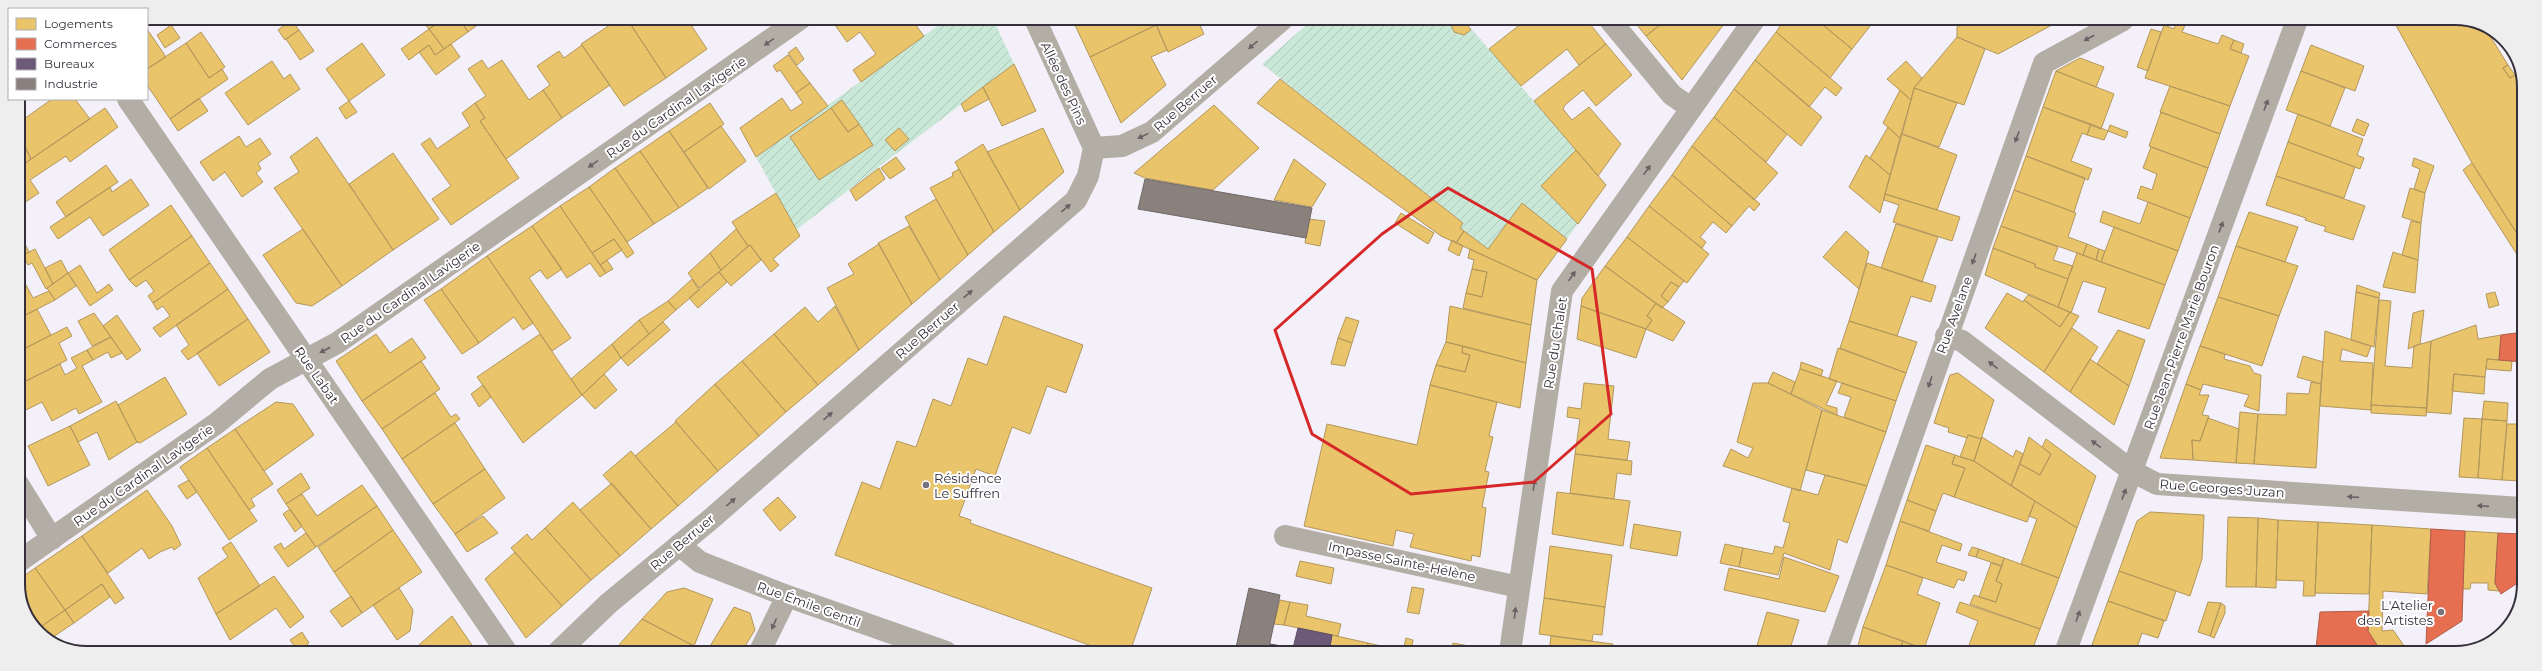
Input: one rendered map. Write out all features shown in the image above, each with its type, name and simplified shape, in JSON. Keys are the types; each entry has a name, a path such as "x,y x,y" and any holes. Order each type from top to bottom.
{"street":[{"name":"Rue du Cardinal Lavigerie","path":"25,557 218,423 270,379 337,343 791,25"},
{"name":"Allée des Pins","path":"1038,25 1094,148"},
{"name":"Rue Berruer","path":"564,646 609,603 679,545 1076,200 1088,176 1094,148 1122,146 1152,132 1276,25"},
{"path":"1613,25 1672,96 1691,108"},
{"name":"Rue du Chalet","path":"1511,646 1562,291 1750,25"},
{"name":"Rue Avelane","path":"1838,646 1946,336 2044,62 2114,25"},
{"name":"Rue Jean-Pierre Marie Bouron","path":"2068,646 2295,25"},
{"name":"Rue Labat","path":"129,100 503,646"},
{"name":"Rue Georges Juzan","path":"1946,336 1962,341 2132,471 2157,484 2517,508"},
{"path":"25,495 52,539"},
{"name":"Impasse Sainte-Hélène","path":"1285,536 1519,587"},
{"name":"Rue Émile Gentil","path":"679,545 700,562 787,596 907,646"},
{"path":"762,646 787,596"}],"highlighted area":[{"path":"1448,188 1592,269 1611,414 1534,482 1411,494 1312,434 1275,330 1382,234"}],"green space":[{"path":"939,25 996,25 1014,64 796,230 756,157"},
{"path":"1306,25 1468,25 1606,185 1537,280 1456,243 1464,231 1460,228 1463,223 1262,64"}],"building: Logements":[{"path":"171,25 180,38 165,48 157,35"},
{"path":"284,25 295,25 299,30 285,40 278,30"},
{"path":"425,25 435,25 429,29"},
{"path":"435,25 464,25 468,32 444,49 429,29"},
{"path":"464,25 478,25 468,32"},
{"path":"610,25 631,25 666,78 624,106 581,44"},
{"path":"631,25 691,25 707,49 666,78"},
{"path":"835,25 916,25 924,36 861,82 853,70 876,54 860,32 847,42"},
{"path":"1075,25 1156,25 1090,57"},
{"path":"1156,25 1167,50 1151,57 1166,85 1121,123 1090,57"},
{"path":"1157,25 1200,25 1204,34 1168,52"},
{"path":"1451,25 1467,25 1471,30 1464,35 1454,32"},
{"path":"1519,25 1591,25 1606,44 1579,65 1567,49 1521,86 1489,49"},
{"path":"1637,25 1660,25 1646,36"},
{"path":"1660,25 1723,25 1682,80 1646,36"},
{"path":"1781,25 1823,25 1852,49 1830,78 1776,32"},
{"path":"1823,25 1871,25 1852,49"},
{"path":"1961,25 2052,25 1998,54 1957,37 1957,27"},
{"path":"2164,25 2174,29 2175,25 2185,25 2182,32 2218,44 2222,35 2234,40 2230,49 2249,56 2230,106 2145,78"},
{"path":"2396,25 2455,25 2471,27 2479,30 2490,36 2508,65 2503,68 2510,78 2515,75 2516,77 2517,234 2472,163"},
{"path":"429,29 444,49 435,55 429,45 409,60 401,49"},
{"path":"2151,29 2161,32 2148,71 2137,67"},
{"path":"148,30 166,57 148,68"},
{"path":"299,30 314,51 300,60 286,39"},
{"path":"201,32 225,67 209,78 186,43"},
{"path":"1776,32 1842,88 1836,96 1825,87 1809,107 1755,60"},
{"path":"1957,37 1985,49 1964,105 1914,88"},
{"path":"2234,40 2244,44 2241,53 2230,49"},
{"path":"186,43 209,78 222,69 228,79 170,119 148,86 148,68"},
{"path":"362,43 385,75 349,101 326,69"},
{"path":"451,44 460,57 436,75 419,52 429,45 435,55"},
{"path":"1606,44 1632,75 1596,106 1583,90 1565,105 1563,109 1572,120 1589,107 1621,144 1598,176 1534,101"},
{"path":"582,45 610,85 562,118 543,90 550,85 537,66 559,51 564,58"},
{"path":"2311,45 2364,66 2355,91 2301,71"},
{"path":"796,47 804,59 797,65 788,53"},
{"path":"788,55 810,83 796,93 780,70 777,72 773,66"},
{"path":"2080,58 2104,67 2096,87 2056,71"},
{"path":"482,60 488,69 502,60 529,100 543,90 562,118 506,159 480,121 485,118 475,103 486,96 468,69"},
{"path":"1755,60 1822,117 1801,146 1734,89"},
{"path":"272,61 284,79 290,74 300,89 248,125 225,93"},
{"path":"1906,61 1922,78 1914,88 1911,100 1887,79"},
{"path":"1014,64 1036,111 1002,126 983,87"},
{"path":"2508,65 2515,75 2510,78 2503,68"},
{"path":"2056,71 2114,94 2101,129 2043,107"},
{"path":"2301,71 2345,88 2330,126 2286,110"},
{"path":"1280,79 1463,223 1460,228 1464,231 1456,243 1441,236 1257,103"},
{"path":"810,83 828,106 756,157 740,128 782,98 791,111 803,103 796,93"},
{"path":"2170,86 2230,106 2220,134 2160,112"},
{"path":"983,87 989,99 965,112 961,104"},
{"path":"1914,88 1957,103 1939,147 1902,134"},
{"path":"1734,89 1787,134 1766,162 1714,117"},
{"path":"1900,90 1911,100 1900,138 1883,123"},
{"path":"199,98 208,111 178,131 170,119"},
{"path":"51,100 76,100 90,119 31,159 25,147 25,118"},
{"path":"842,100 859,124 848,132 831,108"},
{"path":"349,101 357,112 346,119 339,108"},
{"path":"475,103 485,118 480,121 519,178 451,225 432,199 451,186 421,144 430,138 437,149 470,126 462,113"},
{"path":"710,103 724,124 684,152 669,131"},
{"path":"1214,105 1259,148 1213,190 1145,178 1134,173"},
{"path":"2043,107 2091,124 2087,135 2082,133 2071,161 2092,169 2088,180 2026,156"},
{"path":"105,108 118,127 70,162 66,156 30,180 39,193 25,202 25,163"},
{"path":"831,108 848,132 859,124 873,145 819,180 790,137"},
{"path":"2161,112 2220,134 2208,168 2149,146"},
{"path":"2298,114 2363,139 2357,155 2364,158 2360,169 2288,142"},
{"path":"1714,117 1778,173 1754,200 1692,146"},
{"path":"2357,119 2369,124 2364,136 2352,131"},
{"path":"2091,124 2108,131 2104,140 2087,135"},
{"path":"2110,125 2128,132 2126,138 2108,131"},
{"path":"721,126 746,161 709,189 684,152"},
{"path":"1888,127 1900,138 1890,175 1870,158"},
{"path":"899,128 909,139 895,151 885,140"},
{"path":"1043,128 1064,172 1020,210 987,152"},
{"path":"669,131 708,188 679,208 640,151"},
{"path":"1902,134 1957,155 1937,210 1885,194"},
{"path":"239,136 246,147 260,138 271,154 258,163 261,169 256,173 263,182 242,197 225,172 213,181 200,162"},
{"path":"317,137 393,250 342,286 274,188 299,172 290,157"},
{"path":"2288,142 2355,167 2344,198 2276,176"},
{"path":"983,144 1020,210 994,232 955,162"},
{"path":"1692,146 1760,204 1754,211 1749,206 1732,226 1672,175"},
{"path":"25,147 31,159 25,163"},
{"path":"2151,147 2208,168 2190,218 2137,198 2141,186 2152,190 2157,174 2143,168"},
{"path":"1576,150 1606,185 1578,224 1541,186"},
{"path":"640,151 679,208 654,224 615,168"},
{"path":"393,153 439,219 393,250 349,184"},
{"path":"1866,155 1890,175 1880,213 1849,187"},
{"path":"2026,156 2085,178 2074,212 2014,190"},
{"path":"896,157 905,169 890,179 881,168"},
{"path":"2414,158 2434,166 2425,193 2414,189 2420,169 2412,166"},
{"path":"1294,159 1326,184 1312,207 1274,200"},
{"path":"2472,163 2517,234 2517,255 2463,170"},
{"path":"106,165 118,182 66,217 56,202"},
{"path":"615,168 654,224 627,242 589,187"},
{"path":"879,168 885,179 856,201 850,190"},
{"path":"959,169 994,232 968,255 930,188 953,176 952,173"},
{"path":"1672,175 1732,226 1726,233 1713,222 1700,237 1706,242 1702,248 1649,206"},
{"path":"2276,176 2365,206 2353,240 2324,231 2326,227 2305,220 2306,218 2266,205"},
{"path":"131,179 149,205 103,236 90,217 58,239 50,227 110,187 112,192"},
{"path":"589,187 634,253 627,258 614,239 592,253 560,206"},
{"path":"2410,188 2425,193 2421,223 2402,217"},
{"path":"2014,190 2076,213 2068,237 2087,244 2083,255 2001,226"},
{"path":"776,193 800,236 773,259 779,265 771,272 750,245 748,246 732,222"},
{"path":"1885,194 1960,217 1952,241 1893,222 1899,205 1884,200"},
{"path":"936,199 968,255 940,280 905,217"},
{"path":"2148,202 2190,218 2178,251 2100,222 2103,211 2140,224"},
{"path":"1522,203 1567,239 1537,280 1456,243 1464,231 1488,249"},
{"path":"171,205 192,236 129,280 109,250"},
{"path":"560,206 606,273 600,277 590,263 567,278 532,226"},
{"path":"1649,206 1709,254 1687,283 1627,237"},
{"path":"2249,212 2298,227 2285,262 2236,246"},
{"path":"1401,213 1434,233 1428,244 1395,223"},
{"path":"1309,219 1325,221 1320,246 1305,243"},
{"path":"2411,221 2421,223 2418,260 2402,255"},
{"path":"1896,224 1938,237 1922,282 1881,268"},
{"path":"532,226 562,269 547,279 540,270 529,278 571,338 552,351 487,256"},
{"path":"909,226 940,280 912,304 878,243"},
{"path":"2001,226 2058,247 2053,260 2073,266 2068,279 2035,267 2035,264 1993,248"},
{"path":"2114,227 2178,251 2165,285 2101,262"},
{"path":"303,229 342,286 312,306 296,303 263,255"},
{"path":"736,229 748,246 721,270 710,253"},
{"path":"1846,231 1869,252 1859,289 1823,257"},
{"path":"192,236 210,263 153,303 148,296 154,291 146,280 136,287 129,280"},
{"path":"1627,237 1684,281 1679,287 1671,282 1661,296 1668,302 1662,308 1605,266"},
{"path":"614,239 622,250 600,265 592,253"},
{"path":"1452,240 1463,246 1459,256 1448,250"},
{"path":"25,244 29,252 25,254"},
{"path":"879,244 912,304 859,350 827,288 854,274 848,264"},
{"path":"2087,244 2099,249 2096,260 2083,255"},
{"path":"750,245 761,260 731,286 719,272"},
{"path":"2236,246 2298,266 2279,316 2218,297"},
{"path":"1993,248 2035,264 2035,267 2068,279 2058,307 1985,275"},
{"path":"35,249 53,284 46,289 32,263 28,265 25,259 25,254"},
{"path":"1470,249 1537,280 1531,325 1463,308 1466,293 1482,297 1487,272 1472,269 1474,260 1468,258"},
{"path":"2099,249 2105,251 2101,262 2096,260"},
{"path":"2393,252 2418,260 2415,293 2383,287"},
{"path":"710,253 721,270 699,288 688,273"},
{"path":"2077,253 2165,285 2149,329 2098,312 2106,288 2083,281 2071,313 2058,307"},
{"path":"487,256 533,323 523,330 514,317 479,343 441,289"},
{"path":"61,260 68,273 53,284 45,268"},
{"path":"607,260 613,269 606,273 600,265"},
{"path":"210,263 228,289 160,337 153,328 170,316 163,306 157,310 153,303"},
{"path":"1867,263 1936,286 1931,302 1911,296 1897,336 1849,321"},
{"path":"80,265 97,293 109,284 113,290 90,306 68,273"},
{"path":"1605,266 1656,303 1647,316 1652,320 1646,329 1581,306 1582,298"},
{"path":"1472,269 1487,272 1482,297 1466,293"},
{"path":"719,272 727,282 698,308 689,298"},
{"path":"68,273 76,286 55,300 47,288"},
{"path":"692,279 699,290 676,310 668,301"},
{"path":"1671,282 1679,287 1668,302 1661,296"},
{"path":"25,283 33,298 49,291 55,300 25,315"},
{"path":"2357,285 2380,293 2379,298 2356,292"},
{"path":"228,289 248,319 188,360 181,351 189,345 176,325"},
{"path":"441,289 479,343 462,354 424,300"},
{"path":"2356,292 2379,298 2374,347 2351,340"},
{"path":"2495,292 2499,305 2489,308 2486,294"},
{"path":"2007,293 2023,302 2024,300 2060,327 2070,312 2079,316 2044,372 1985,328"},
{"path":"2028,295 2070,312 2060,327 2024,300"},
{"path":"2218,297 2279,316 2262,366 2200,346"},
{"path":"2379,300 2391,301 2385,366 2412,368 2414,346 2431,341 2427,408 2371,405"},
{"path":"668,301 676,310 649,334 639,320"},
{"path":"1656,303 1685,322 1673,341 1646,329 1652,320 1647,316"},
{"path":"835,306 859,350 818,385 774,334 805,307 818,322"},
{"path":"1450,306 1531,325 1526,363 1446,342"},
{"path":"1581,306 1646,329 1636,358 1577,339"},
{"path":"37,309 51,335 25,348 25,315"},
{"path":"2424,310 2420,344 2408,349 2413,313"},
{"path":"94,313 111,337 92,346 78,321"},
{"path":"117,315 141,350 127,360 103,326"},
{"name":"Résidence Le Suffren","path":"1004,316 1083,345 1066,393 1047,386 1030,434 1012,427 995,476 976,469 959,516 971,520 970,523 1152,588 1132,646 1092,646 835,555 862,482 880,489 897,441 916,447 933,399 951,406 968,358 987,365"},
{"path":"1346,317 1359,321 1352,343 1338,338"},
{"path":"248,319 270,352 219,386 197,353"},
{"path":"639,320 649,334 621,358 612,344"},
{"path":"1849,321 1917,342 1906,373 1840,348"},
{"path":"663,322 670,330 628,366 621,358"},
{"path":"2476,325 2478,339 2501,335 2499,360 2487,359 2485,377 2454,374 2451,414 2426,412 2431,341"},
{"path":"67,327 72,336 59,343 67,360 25,381 25,348"},
{"path":"2072,328 2098,347 2070,392 2044,372"},
{"path":"2118,330 2145,340 2129,386 2097,364"},
{"path":"2325,331 2371,346 2367,357 2342,349 2340,361 2373,363 2371,410 2320,406"},
{"path":"376,334 390,353 412,338 426,358 362,401 336,361"},
{"path":"540,334 582,395 523,443 477,377"},
{"path":"774,334 818,385 786,412 742,361"},
{"path":"111,337 122,353 111,358 108,352 93,360 87,350"},
{"path":"1338,338 1352,343 1345,366 1331,364"},
{"path":"1446,342 1463,346 1462,353 1470,355 1465,372 1436,365"},
{"path":"612,344 621,358 582,395 571,379"},
{"path":"1463,346 1526,363 1520,408 1430,385 1436,365 1465,372 1470,355 1462,353"},
{"path":"2200,346 2225,354 2224,359 2250,366 2254,373 2261,375 2259,411 2244,406 2249,395 2203,384 2201,390 2186,384"},
{"path":"1838,348 1906,373 1896,401 1829,379"},
{"path":"87,350 93,360 82,366 102,402 79,414 76,408 52,421 42,402 25,410 25,382 60,364 65,375 77,368 71,358"},
{"path":"2303,356 2323,362 2321,384 2297,377"},
{"path":"2090,359 2129,386 2114,425 2070,392"},
{"path":"2487,359 2512,361 2511,371 2486,369"},
{"path":"421,361 440,389 382,429 362,401"},
{"path":"742,361 786,412 759,436 715,384"},
{"path":"1801,362 1823,370 1821,376 1800,369"},
{"path":"1800,369 1837,381 1826,405 1837,408 1837,415 1791,394"},
{"path":"1773,372 1795,382 1791,394 1768,383"},
{"path":"1958,373 1994,400 1981,439 1968,435 1967,438 1948,432 1949,428 1934,423 1950,375"},
{"path":"604,374 617,390 595,409 582,395"},
{"path":"2454,374 2485,377 2484,394 2452,391"},
{"path":"165,377 187,414 140,443 137,442 118,405"},
{"path":"2311,382 2321,384 2316,468 2254,464 2258,414 2286,415 2287,393 2309,394"},
{"path":"1584,383 1614,386 1608,439 1630,442 1627,460 1575,454 1580,419 1567,417 1568,407 1581,409"},
{"path":"1753,383 1768,383 1822,410 1800,491 1723,466 1731,449 1748,458 1753,448 1737,442"},
{"path":"1842,383 1896,401 1886,432 1844,417 1851,397 1838,393"},
{"path":"715,384 759,436 718,471 675,421"},
{"path":"2186,384 2201,390 2199,395 2209,395 2202,415 2209,416 2200,441 2192,440 2193,460 2160,458"},
{"path":"483,385 491,397 479,407 471,394"},
{"path":"1430,385 1497,402 1489,436 1493,437 1485,471 1489,472 1482,507 1486,508 1480,557 1472,555 1471,561 1410,547 1414,534 1396,530 1393,546 1304,526 1327,424 1417,445"},
{"path":"435,393 451,417 456,414 460,419 402,459 382,429"},
{"path":"116,401 137,442 109,460 97,432 78,442 70,426"},
{"path":"2484,401 2508,403 2507,421 2482,419"},
{"path":"276,402 293,404 314,435 264,471 235,429"},
{"path":"2371,405 2427,408 2426,416 2371,413"},
{"path":"1822,410 1886,432 1867,486 1806,470"},
{"path":"2240,412 2258,414 2254,464 2236,463"},
{"path":"2208,418 2239,429 2236,463 2193,460 2192,440 2200,441"},
{"path":"2464,418 2482,419 2478,478 2459,477"},
{"path":"2482,419 2507,421 2502,480 2478,478"},
{"path":"676,422 718,471 678,506 635,456"},
{"path":"455,423 485,469 433,504 402,459"},
{"path":"2507,424 2517,424 2517,481 2502,480"},
{"path":"70,426 90,465 48,486 28,446"},
{"path":"235,429 273,484 251,499 255,506 249,510 207,448"},
{"path":"1968,435 1981,439 1974,461 1960,457"},
{"path":"1982,437 2013,457 2016,450 2023,454 2011,486 1974,461"},
{"path":"2029,437 2051,454 2040,475 2020,464"},
{"path":"2046,439 2096,476 2077,528 2011,486 2020,464 2040,475 2051,454 2042,447"},
{"path":"1926,445 1955,455 1952,464 1965,468 1954,497 1943,493 1936,511 1907,500"},
{"path":"207,448 257,521 229,540 180,467"},
{"path":"631,451 678,506 651,529 603,475"},
{"path":"1575,454 1632,461 1631,475 1617,473 1614,499 1570,493"},
{"path":"1955,455 1974,461 2035,501 2027,522 1954,497 1965,468 1952,464"},
{"path":"485,469 505,498 455,534 433,504"},
{"path":"301,473 310,488 286,504 277,490"},
{"path":"1825,475 1867,486 1847,543 1838,539 1830,570 1784,553 1778,575 1739,567 1743,548 1773,554 1775,546 1783,548 1790,523 1783,521 1792,488 1818,495"},
{"path":"189,480 197,492 187,499 178,486"},
{"path":"612,483 651,529 620,556 580,510"},
{"path":"362,485 377,506 316,547 286,504 302,494 317,516"},
{"path":"147,490 172,526 181,545 174,550 172,547 160,552 149,559 142,548 108,573 82,536"},
{"path":"1557,492 1630,501 1623,546 1552,534"},
{"path":"778,497 796,517 780,531 763,510"},
{"path":"1907,500 1936,511 1929,531 1900,521"},
{"path":"2035,501 2077,528 2059,578 2021,564 2037,519 2029,516"},
{"path":"573,502 620,556 591,580 545,528"},
{"path":"377,506 393,530 334,572 318,547"},
{"path":"290,509 302,526 295,532 283,514"},
{"path":"2150,512 2204,515 2202,559 2190,596 2119,571 2137,521"},
{"path":"483,516 498,533 467,552 455,534"},
{"path":"2228,517 2258,518 2256,587 2226,587"},
{"path":"2258,518 2278,520 2276,588 2256,587"},
{"path":"2278,520 2318,522 2315,596 2303,596 2304,581 2276,580"},
{"path":"1900,521 1962,544 1960,551 1942,545 1936,562 1967,572 1964,581 1958,579 1954,588 1886,565"},
{"path":"2318,522 2372,525 2369,594 2315,593"},
{"path":"1634,524 1681,532 1677,556 1630,548"},
{"path":"2372,525 2431,529 2427,594 2383,591 2382,631 2393,630 2404,646 2378,646 2368,631"},
{"path":"545,528 591,580 562,606 511,548 527,534 532,540"},
{"path":"393,530 422,572 362,613 334,572"},
{"path":"2465,531 2498,533 2495,583 2499,591 2488,590 2488,583 2471,583 2470,589 2462,589"},
{"path":"306,533 316,547 288,567 274,547 281,543 284,549"},
{"path":"82,536 124,598 115,604 102,584 65,610 35,568"},
{"path":"231,542 260,586 216,614 198,578 228,557 222,548"},
{"path":"1725,544 1743,548 1739,567 1720,563"},
{"path":"1550,546 1612,555 1605,607 1544,598"},
{"path":"1972,547 1979,549 1976,557 1968,555"},
{"path":"1979,549 2004,558 2002,566 1976,557"},
{"path":"515,552 562,606 526,638 485,579"},
{"path":"1784,557 1839,576 1825,612 1724,590 1729,568 1779,579"},
{"path":"2004,558 2059,578 2040,629 1970,604 1974,595 1996,602 2002,584 1996,581"},
{"path":"1300,561 1334,568 1331,584 1296,576"},
{"path":"1991,563 2002,566 1996,581 2002,584 1996,602 1979,597"},
{"path":"1886,565 1923,578 1917,594 1940,603 1925,646 1916,646 1863,627"},
{"path":"35,568 65,610 41,626 35,618 26,596 25,575"},
{"path":"2119,571 2176,591 2166,621 2108,601"},
{"path":"274,576 304,617 290,628 276,608 230,640 216,614"},
{"path":"102,584 110,597 74,623 65,610"},
{"path":"1412,587 1424,589 1419,614 1407,612"},
{"path":"399,588 413,610 410,631 397,640 373,605"},
{"path":"684,588 713,599 694,646 642,619 667,592"},
{"path":"351,596 362,613 342,627 330,611"},
{"path":"1544,598 1605,607 1602,635 1593,634 1592,641 1539,634"},
{"path":"1280,600 1290,602 1284,625 1274,624"},
{"path":"2108,601 2164,621 2158,638 2142,633 2137,646 2092,645"},
{"path":"1290,602 1308,605 1306,616 1341,624 1338,636 1284,625"},
{"path":"1960,602 2040,629 2034,646 1969,646 1978,621 1956,612"},
{"path":"2208,602 2221,603 2210,636 2198,632"},
{"path":"2221,603 2225,606 2225,613 2214,638 2210,636"},
{"path":"734,607 750,613 755,630 745,646 710,646"},
{"path":"65,610 74,623 54,636 41,626"},
{"path":"1767,612 1799,620 1791,646 1757,646"},
{"path":"452,616 473,646 418,646"},
{"path":"642,619 694,646 618,646"},
{"path":"1863,627 1903,641 1901,646 1858,646"},
{"path":"302,632 309,643 305,646 294,646 290,640"},
{"path":"1332,635 1368,643 1368,646 1330,646"},
{"path":"1551,636 1613,644 1613,646 1550,646"},
{"path":"1406,638 1413,640 1412,646 1404,646"},
{"path":"1903,641 1916,646 1901,646"},
{"path":"1368,643 1381,646 1368,646"},
{"path":"1453,643 1469,646 1452,646"}],"building: Commerces":[{"path":"2517,333 2517,362 2499,360 2501,335"},
{"path":"2431,529 2465,531 2462,621 2426,644"},
{"path":"2498,533 2517,534 2517,583 2501,594 2495,583"},
{"path":"2369,611 2368,631 2378,646 2316,646 2320,612"}],"building: Bureaux":[{"path":"1298,628 1332,635 1330,646 1294,646"},
{"path":"1270,644 1282,646 1270,646"}],"building: Industrie":[{"path":"1145,179 1312,208 1306,238 1138,209"},
{"path":"1249,588 1280,595 1269,646 1236,646"}],"place":[{"name":"Résidence Le Suffren","path":"926,485"},
{"name":"L'Atelier des Artistes","path":"2441,612"}]}
